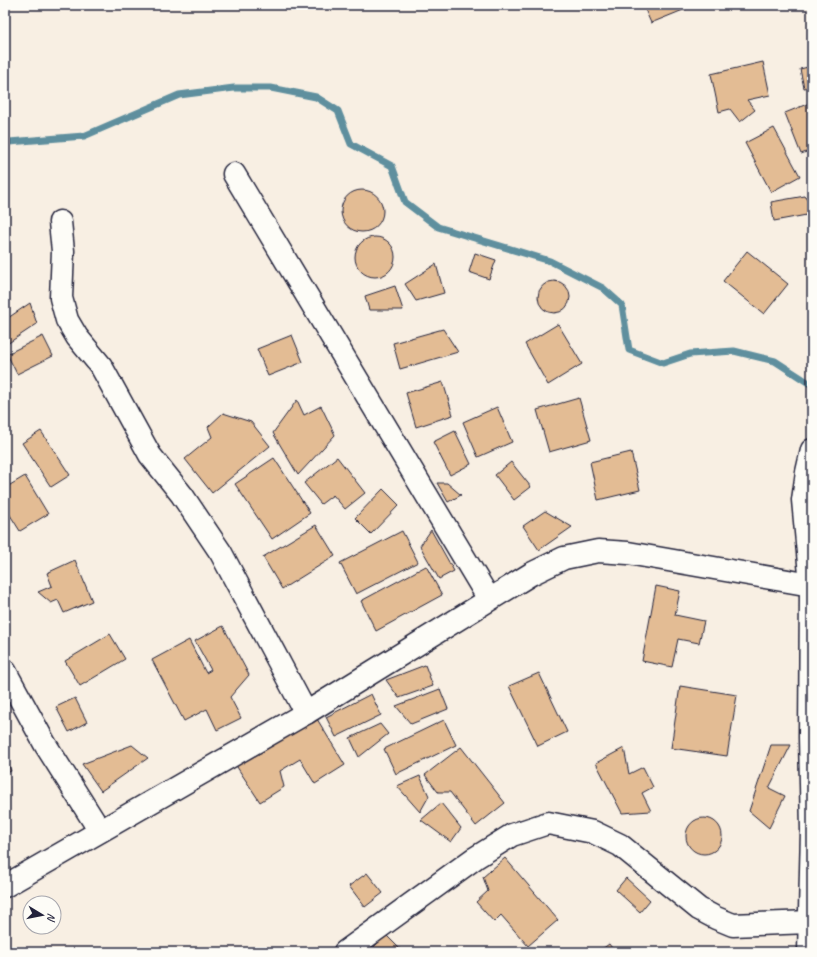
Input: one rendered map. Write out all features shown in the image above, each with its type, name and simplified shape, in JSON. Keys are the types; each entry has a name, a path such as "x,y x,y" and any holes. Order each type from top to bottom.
{"street":[{"path":"234,174 489,599"},
{"path":"60,222 63,251 61,298 67,320 77,337 101,366 150,455 182,495 221,553 306,713"},
{"path":"809,952 812,830 811,585 803,500 812,450"},
{"path":"5,886 306,713 489,599 531,574 564,558 598,551 628,553 811,585"},
{"path":"5,671 45,744 100,832"},
{"path":"345,952 475,858 512,835 548,823 593,832 620,845 699,909 733,925 810,922"}],"building":[{"path":"643,5 687,5 688,8 651,23"},
{"path":"763,62 770,95 747,100 755,110 740,122 730,109 719,112 711,74"},
{"path":"812,66 812,87 804,88 800,69"},
{"path":"812,102 812,150 801,154 785,113"},
{"path":"774,128 800,176 771,192 745,143"},
{"path":"358,190 366,190 374,193 380,199 383,211 380,223 374,229 366,232 358,232 350,229 344,223 341,215 341,207 344,199 350,193"},
{"path":"805,196 812,206 812,214 774,221 771,202"},
{"path":"375,237 383,239 389,243 393,249 395,257 393,265 389,271 383,275 375,277 367,275 361,271 357,265 355,257 357,249 361,243 367,239"},
{"path":"747,251 788,284 764,314 723,281"},
{"path":"475,253 496,260 489,279 469,272"},
{"path":"436,264 444,293 416,301 405,284"},
{"path":"551,281 557,281 567,288 570,297 569,303 563,310 557,313 551,313 541,306 538,300 538,294 545,284"},
{"path":"395,286 403,310 369,310 365,296"},
{"path":"30,303 37,324 7,344 5,341 5,320"},
{"path":"558,324 582,364 548,385 525,344"},
{"path":"443,329 458,352 400,369 393,343"},
{"path":"292,335 303,362 268,376 257,349"},
{"path":"43,336 53,356 17,374 7,354"},
{"path":"443,382 453,415 416,427 406,393"},
{"path":"579,398 591,440 549,452 537,410"},
{"path":"297,400 304,415 321,406 335,435 298,475 273,433"},
{"path":"497,407 512,442 478,457 463,422"},
{"path":"223,413 251,422 270,446 212,493 185,459 212,437 208,427"},
{"path":"41,431 70,475 51,487 22,443"},
{"path":"455,431 471,464 450,475 433,442"},
{"path":"631,452 640,490 598,500 590,462"},
{"path":"337,457 365,493 345,509 333,495 321,504 304,483"},
{"path":"274,458 310,513 272,539 235,484"},
{"path":"511,462 531,487 514,500 495,475"},
{"path":"25,476 48,514 20,531 5,507 5,488"},
{"path":"437,483 447,483 461,495 448,502"},
{"path":"383,489 399,505 371,534 355,518"},
{"path":"545,511 572,527 539,550 523,526"},
{"path":"316,525 335,556 282,589 263,557"},
{"path":"431,530 454,571 439,579 420,546"},
{"path":"402,531 418,562 356,594 340,563"},
{"path":"75,560 92,601 64,613 58,600 51,603 38,592 52,586 47,573"},
{"path":"426,566 442,595 376,631 361,601"},
{"path":"656,586 680,591 675,615 704,621 699,643 678,639 672,667 642,661"},
{"path":"223,626 249,675 230,697 241,718 217,730 207,709 184,721 152,660 189,640 206,673 211,670 195,641"},
{"path":"110,634 125,659 80,686 65,661"},
{"path":"425,665 433,686 399,698 386,680"},
{"path":"539,673 567,732 538,746 509,686"},
{"path":"680,686 737,695 727,756 671,748"},
{"path":"440,689 448,709 411,724 396,706"},
{"path":"371,694 381,715 336,737 326,717"},
{"path":"75,698 87,722 69,732 56,707"},
{"path":"314,714 345,765 315,784 300,759 280,771 284,787 260,802 235,764"},
{"path":"444,720 456,745 396,774 384,749"},
{"path":"380,724 388,734 359,757 350,738"},
{"path":"132,745 148,758 101,791 82,764"},
{"path":"771,745 791,745 769,788 785,796 769,828 749,811"},
{"path":"461,747 505,803 476,826 450,792 438,792 425,775"},
{"path":"624,748 629,774 643,767 653,787 642,793 651,811 622,813 596,763"},
{"path":"5,758 11,771 5,774"},
{"path":"420,776 429,796 420,812 397,786"},
{"path":"441,803 461,828 451,842 421,820"},
{"path":"704,818 717,823 722,836 717,849 704,854 691,849 686,836 691,823"},
{"path":"505,858 558,920 528,946 501,915 494,922 476,902 488,891 483,877"},
{"path":"367,873 383,893 365,907 349,886"},
{"path":"626,878 650,900 640,912 616,890"},
{"path":"386,935 402,951 401,952 374,952 371,950"},
{"path":"609,944 615,952 598,952"}],"waterway":[{"path":"5,140 9,142 84,136 179,95 234,88 271,88 316,97 338,111 351,144 392,166 405,202 438,227 550,261 603,288 622,305 629,350 663,363 690,354 734,351 775,361 812,385"}]}
